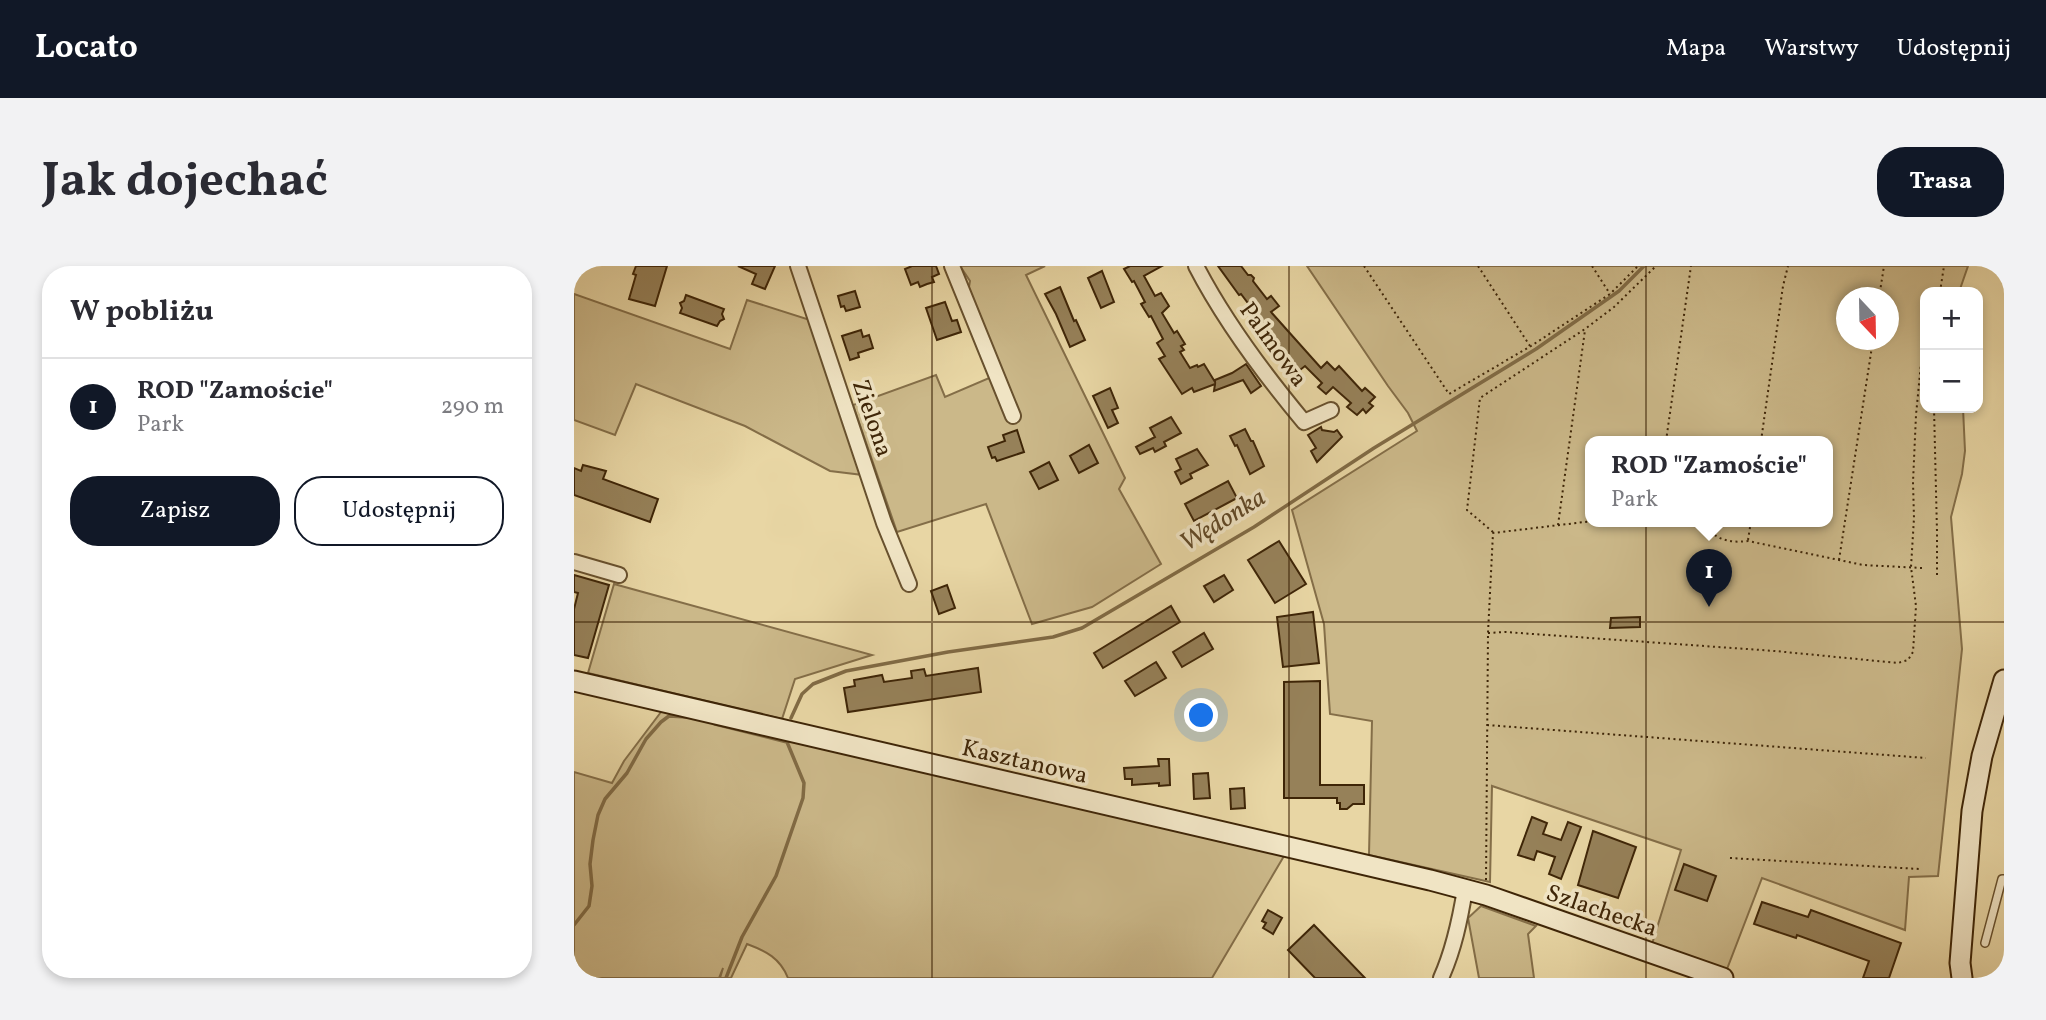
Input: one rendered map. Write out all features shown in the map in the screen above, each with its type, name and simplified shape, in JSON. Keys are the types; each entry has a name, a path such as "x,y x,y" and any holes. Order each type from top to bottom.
{"street":[{"name":"Zielona","path":"799,266 884,523 909,584"},
{"path":"952,266 1013,416"},
{"name":"Palmowa","path":"1196,266 1213,298 1251,354 1304,422 1331,410"},
{"path":"574,562 619,575"},
{"path":"1960,973 1972,811 1982,756 2004,680"},
{"name":"Kasztanowa","path":"574,681 1465,889"},
{"path":"1441,978 1460,923 1465,889"},
{"name":"Szlachecka","path":"1465,889 1723,978"}],"lane":[{"path":"1984,943 2002,878 2004,879"}],"path":[{"path":"1364,266 1449,394 1531,346 1611,294 1638,266"},
{"path":"1478,266 1531,346"},
{"path":"1592,266 1611,294"},
{"path":"1585,522 1493,533 1467,510 1480,398 1585,329 1614,307 1657,266"},
{"path":"1667,436 1691,266"},
{"path":"1762,436 1788,266"},
{"path":"1881,287 1884,266"},
{"path":"1941,287 1944,266"},
{"path":"1558,526 1585,329"},
{"path":"1839,560 1871,350"},
{"path":"1488,633 1775,651 1898,663 1908,660 1913,652 1916,606 1911,567 1920,386"},
{"path":"1934,413 1937,575"},
{"path":"1704,527 1713,537 1737,543 1748,541 1863,565 1922,568"},
{"path":"1748,541 1750,527"},
{"path":"1486,895 1486,725 1493,533"},
{"path":"1486,725 1926,758"},
{"path":"1730,858 1919,869"}],"shaded area":[{"path":"960,266 1045,266 1026,275 1125,478 1119,489 1161,564 1092,607 1032,624 986,504 897,532 853,405 936,375 945,397 1001,373 968,293 970,281"},
{"path":"1307,266 1968,266 1961,287 1920,287 1920,413 1963,413 1965,451 1951,517 1962,649 1938,876 1909,877 1905,930 1762,878 1727,969 1652,944 1681,850 1492,786 1490,882 1369,855 1372,721 1330,714 1324,624 1292,510 1417,431 1408,413"},
{"path":"574,294 730,349 747,300 810,320 863,475 830,471 745,426 636,384 615,435 574,420"},
{"path":"614,584 872,655 795,679 782,719 588,673"},
{"path":"664,708 1287,851 1212,978 788,978 772,956 747,944 731,978 720,978 723,968 719,978 574,978 574,772 612,783 624,761"},
{"path":"1481,906 1536,926 1528,934 1534,978 1479,978 1468,918"}],"building":[{"path":"636,266 667,266 655,306 629,299"},
{"path":"738,266 775,266 765,289 752,284 756,274"},
{"path":"912,266 936,266 939,274 932,277 934,282 920,287 918,282 911,285 905,269"},
{"path":"1130,266 1162,266 1144,276 1155,296 1161,293 1169,306 1162,313 1174,333 1177,331 1185,344 1181,346 1184,350 1180,352 1190,368 1204,364 1215,382 1246,364 1261,386 1251,393 1243,380 1214,391 1215,384 1194,392 1192,388 1182,394 1159,359 1165,356 1157,343 1163,339 1141,304 1145,302 1134,281 1132,282 1124,269"},
{"path":"1218,266 1241,266 1251,275 1267,299 1271,296 1279,306 1271,312 1321,368 1327,362 1335,370 1339,366 1362,391 1365,388 1375,397 1369,403 1373,406 1366,413 1363,409 1357,415 1347,407 1351,403 1333,387 1326,394 1318,387 1322,383 1305,366 1295,374 1272,349 1265,339 1271,334"},
{"path":"1102,271 1114,302 1101,308 1088,278"},
{"path":"1060,287 1085,340 1070,347 1045,294"},
{"path":"855,291 860,307 846,311 844,306 841,307 838,296"},
{"path":"686,295 724,309 724,319 717,326 680,313 680,303"},
{"path":"945,302 952,321 957,320 961,332 937,340 926,308"},
{"path":"861,330 863,337 869,335 873,348 858,353 859,357 850,360 842,336"},
{"path":"1110,388 1118,408 1112,410 1118,423 1108,428 1093,396"},
{"path":"1171,417 1181,433 1164,442 1166,446 1155,452 1153,448 1140,454 1136,447 1155,437 1150,428"},
{"path":"1321,427 1322,430 1337,430 1342,437 1317,462 1311,451 1316,448 1308,435"},
{"path":"1245,429 1264,466 1250,474 1230,436"},
{"path":"1017,430 1024,452 997,461 995,457 992,458 988,447 1005,441 1003,435"},
{"path":"1089,445 1098,463 1079,473 1070,456"},
{"path":"1197,449 1208,465 1190,474 1192,478 1181,484 1175,472 1181,469 1176,459"},
{"path":"1049,462 1058,480 1039,489 1030,472"},
{"path":"583,465 606,471 603,479 658,499 650,522 574,495 574,468 581,471"},
{"path":"1228,481 1237,498 1194,521 1185,504"},
{"path":"1279,541 1306,584 1275,603 1248,560"},
{"path":"574,575 609,585 588,658 574,655 574,609 578,593 574,592"},
{"path":"1224,575 1233,590 1214,602 1204,586"},
{"path":"947,585 955,608 939,614 931,591"},
{"path":"1171,606 1180,622 1103,668 1094,653"},
{"path":"1313,612 1319,663 1283,667 1277,617"},
{"path":"1640,617 1640,627 1610,628 1611,618"},
{"path":"1204,633 1213,649 1182,667 1173,652"},
{"path":"1156,662 1166,678 1135,696 1125,681"},
{"path":"978,668 981,692 848,712 844,688 855,686 854,680 882,675 884,682 912,678 911,671 924,669 926,676"},
{"path":"1320,681 1320,785 1364,785 1364,804 1353,804 1347,809 1340,809 1337,798 1284,798 1284,682"},
{"path":"1158,759 1169,759 1170,785 1132,785 1132,779 1125,779 1124,768 1159,766"},
{"path":"1208,773 1210,798 1194,799 1193,774"},
{"path":"1244,788 1245,808 1231,809 1230,789"},
{"path":"1532,817 1547,823 1543,834 1561,840 1568,822 1581,827 1561,879 1549,874 1555,857 1537,851 1534,860 1518,855"},
{"path":"1593,831 1636,847 1618,898 1578,885"},
{"path":"1684,864 1716,876 1707,901 1675,890"},
{"path":"1762,902 1808,917 1811,910 1901,943 1889,978 1863,978 1869,961 1797,935 1796,938 1754,924"},
{"path":"1268,910 1282,918 1273,934 1263,928 1266,923 1262,921"},
{"path":"1314,925 1365,978 1315,978 1288,950"}],"waterway":[{"name":"Wędonka","path":"791,718 802,694 813,684 846,671 948,652 1053,637 1082,628 1254,527 1374,448 1536,349 1619,291 1644,266"},
{"name":"Wędonka","path":"574,925 589,906 593,840 598,815 605,799 627,773 646,739 661,722 669,716 687,717"},
{"path":"715,724 787,742 804,783 803,798 776,876 742,937 726,978"}],"place":[{"name":"ROD \"Zamoście\"","path":"1709,607"}]}
